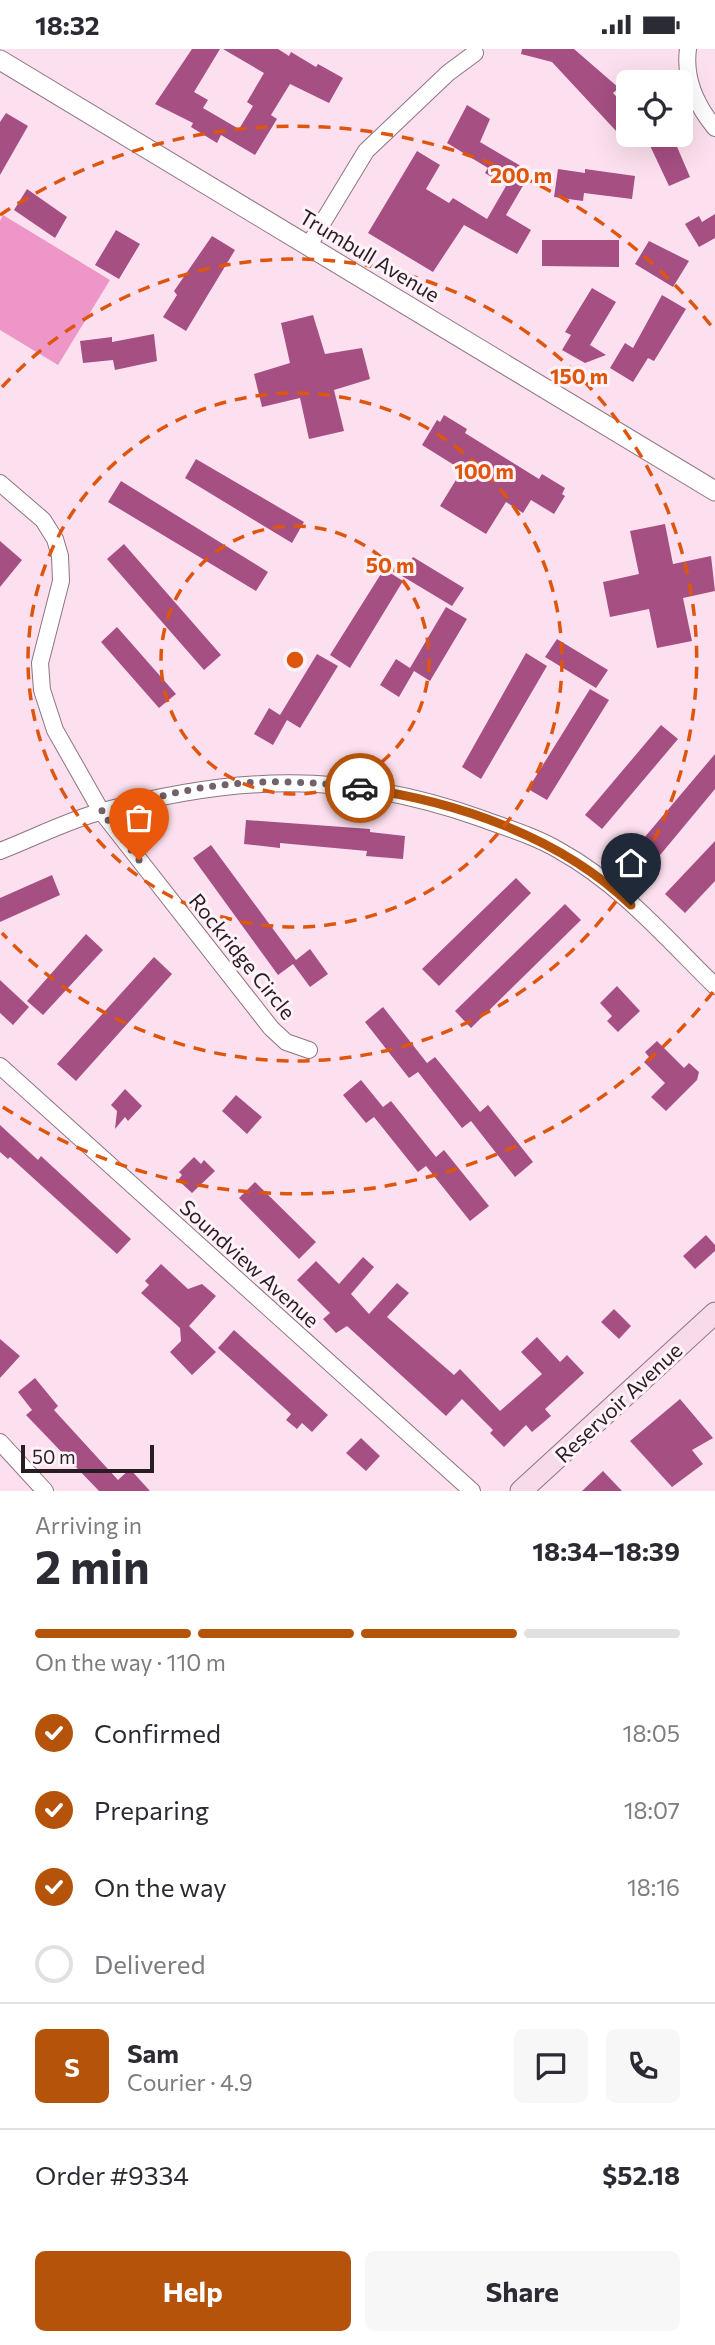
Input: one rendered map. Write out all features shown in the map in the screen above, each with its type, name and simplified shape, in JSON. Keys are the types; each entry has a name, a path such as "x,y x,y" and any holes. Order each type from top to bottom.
{"main road":[{"name":"Reservoir Avenue","path":"521,1491 715,1313"}],"street":[{"path":"688,49 686,62 691,86 699,109 715,128"},
{"path":"309,246 366,151 448,73 475,53"},
{"name":"Trumbull Avenue","path":"0,61 715,491"},
{"name":"Rockridge Circle","path":"0,483 43,520 57,547 61,581 40,663 42,690 55,730 101,811 271,1028 286,1042 309,1051"},
{"path":"0,851 101,811 189,790 237,783 326,783 389,792 446,807 560,851 613,887 715,986"},
{"name":"Soundview Avenue","path":"0,1066 472,1491"},
{"path":"0,1443 45,1491"}],"shaded area":[{"path":"3,215 110,280 58,365 0,330 0,221"}],"building":[{"path":"192,49 220,49 194,92 208,100 203,108 239,129 253,106 247,102 264,73 223,49 278,49 289,56 291,52 316,67 318,64 343,78 329,103 290,84 271,115 277,119 255,155 221,135 217,143 191,127 193,123 155,104"},
{"path":"522,49 574,49 616,85 613,93 616,96 616,131 552,62 521,54"},
{"path":"467,105 490,119 480,142 531,172 506,215 531,230 517,254 464,225 433,272 368,233 417,151 440,165 426,189 449,203 453,198 487,219 506,186 485,173 488,168 447,143"},
{"path":"6,113 28,126 0,175 0,122"},
{"path":"651,147 677,147 690,177 669,186"},
{"path":"558,169 585,173 585,169 635,176 632,199 584,193 583,201 554,197"},
{"path":"27,189 67,217 55,238 14,210"},
{"path":"715,214 715,238 699,247 685,224 699,216 702,222"},
{"path":"116,230 140,244 119,279 95,265"},
{"path":"212,236 235,250 186,331 163,317 177,295 174,291"},
{"path":"542,240 619,240 619,267 542,266"},
{"path":"649,241 689,261 673,287 635,264"},
{"path":"592,288 616,302 590,345 606,355 585,363 562,350 571,335 565,332"},
{"path":"662,295 686,309 654,361 648,358 633,382 610,368 625,343 633,348"},
{"path":"313,315 325,354 362,348 370,379 334,390 344,431 309,439 300,398 262,407 254,374 290,363 281,323"},
{"path":"154,334 157,361 115,370 113,360 83,363 80,341 112,337 112,342"},
{"path":"444,415 467,429 465,433 539,479 542,474 565,488 562,494 565,496 554,514 531,500 523,513 506,502 486,534 440,506 462,470 422,445 437,420 440,422"},
{"path":"196,459 304,522 292,543 185,478"},
{"path":"121,481 268,572 256,591 108,502"},
{"path":"665,524 673,564 711,556 715,591 683,598 692,641 657,648 649,609 610,617 603,582 639,574 630,531"},
{"path":"0,541 22,560 0,587"},
{"path":"124,544 221,655 204,670 107,559"},
{"path":"413,557 464,588 452,606 402,576"},
{"path":"384,569 403,581 350,668 330,655"},
{"path":"446,607 467,619 430,681 414,671 399,697 380,685 396,659 410,668"},
{"path":"117,627 176,694 159,708 101,642"},
{"path":"557,639 608,670 596,688 545,657"},
{"path":"526,653 547,666 481,779 462,767"},
{"path":"317,654 338,666 300,728 287,720 273,745 254,734 269,708 280,715"},
{"path":"590,689 609,700 547,800 528,789"},
{"path":"661,725 678,739 602,829 585,815"},
{"path":"715,754 715,789 651,866 633,851"},
{"path":"246,820 370,829 370,832 405,836 403,859 366,856 367,851 280,843 280,848 244,844"},
{"path":"715,841 715,881 685,913 665,894"},
{"path":"211,845 296,960 310,949 328,974 310,987 293,964 278,975 193,858"},
{"path":"52,875 60,895 0,922 0,898"},
{"path":"516,878 531,893 439,986 422,969"},
{"path":"565,904 581,920 471,1028 455,1011"},
{"path":"86,934 103,950 43,1015 27,1001"},
{"path":"154,957 172,974 76,1081 57,1064"},
{"path":"0,980 29,1007 13,1025 0,1013"},
{"path":"617,986 640,1011 618,1032 607,1021 612,1016 600,1003"},
{"path":"383,1007 427,1063 435,1057 480,1112 488,1105 533,1162 515,1177 471,1121 462,1128 418,1072 409,1078 365,1022"},
{"path":"657,1041 684,1068 689,1063 699,1072 697,1080 666,1111 651,1097 665,1083 644,1062 649,1057 645,1052"},
{"path":"361,1080 383,1107 391,1101 436,1157 444,1150 489,1206 470,1221 426,1166 418,1172 374,1117 366,1123 343,1095"},
{"path":"125,1089 142,1106 128,1121 125,1117 115,1129 117,1111 111,1105"},
{"path":"236,1095 262,1117 247,1134 222,1111"},
{"path":"0,1125 38,1160 41,1156 131,1239 117,1254 10,1157 8,1159 0,1152"},
{"path":"194,1157 201,1164 204,1160 215,1171 192,1193 178,1180 182,1175 179,1172"},
{"path":"255,1182 316,1242 299,1259 239,1198"},
{"path":"706,1235 715,1245 715,1251 695,1269 683,1256"},
{"path":"363,1257 374,1267 351,1294 369,1314 397,1283 409,1293 387,1317 454,1375 460,1369 500,1411 542,1374 521,1352 537,1337 560,1362 567,1355 584,1373 545,1409 551,1416 532,1432 526,1425 504,1447 490,1433 493,1430 462,1399 446,1416 347,1326 336,1333 323,1319 330,1313 297,1280 316,1261 339,1284"},
{"path":"161,1264 188,1289 202,1284 216,1296 189,1326 216,1352 192,1375 170,1352 181,1341 180,1328 141,1293 149,1285 145,1281"},
{"path":"614,1309 631,1326 619,1339 601,1322"},
{"path":"234,1330 328,1415 312,1432 302,1423 297,1429 286,1420 291,1414 218,1348"},
{"path":"0,1339 20,1356 0,1378"},
{"path":"35,1378 58,1406 54,1410 118,1480 130,1469 150,1491 99,1491 26,1415 32,1410 18,1392"},
{"path":"680,1399 713,1438 692,1450 703,1464 672,1487 630,1441"},
{"path":"361,1438 380,1456 366,1471 346,1453"},
{"path":"603,1471 622,1491 582,1491"}],"way so far":[{"path":"139,860 101,811 189,790 237,783 326,783 360,788"}],"route":[{"path":"360,788 389,792 446,807 509,829 560,851 613,887 631,905"}]}
